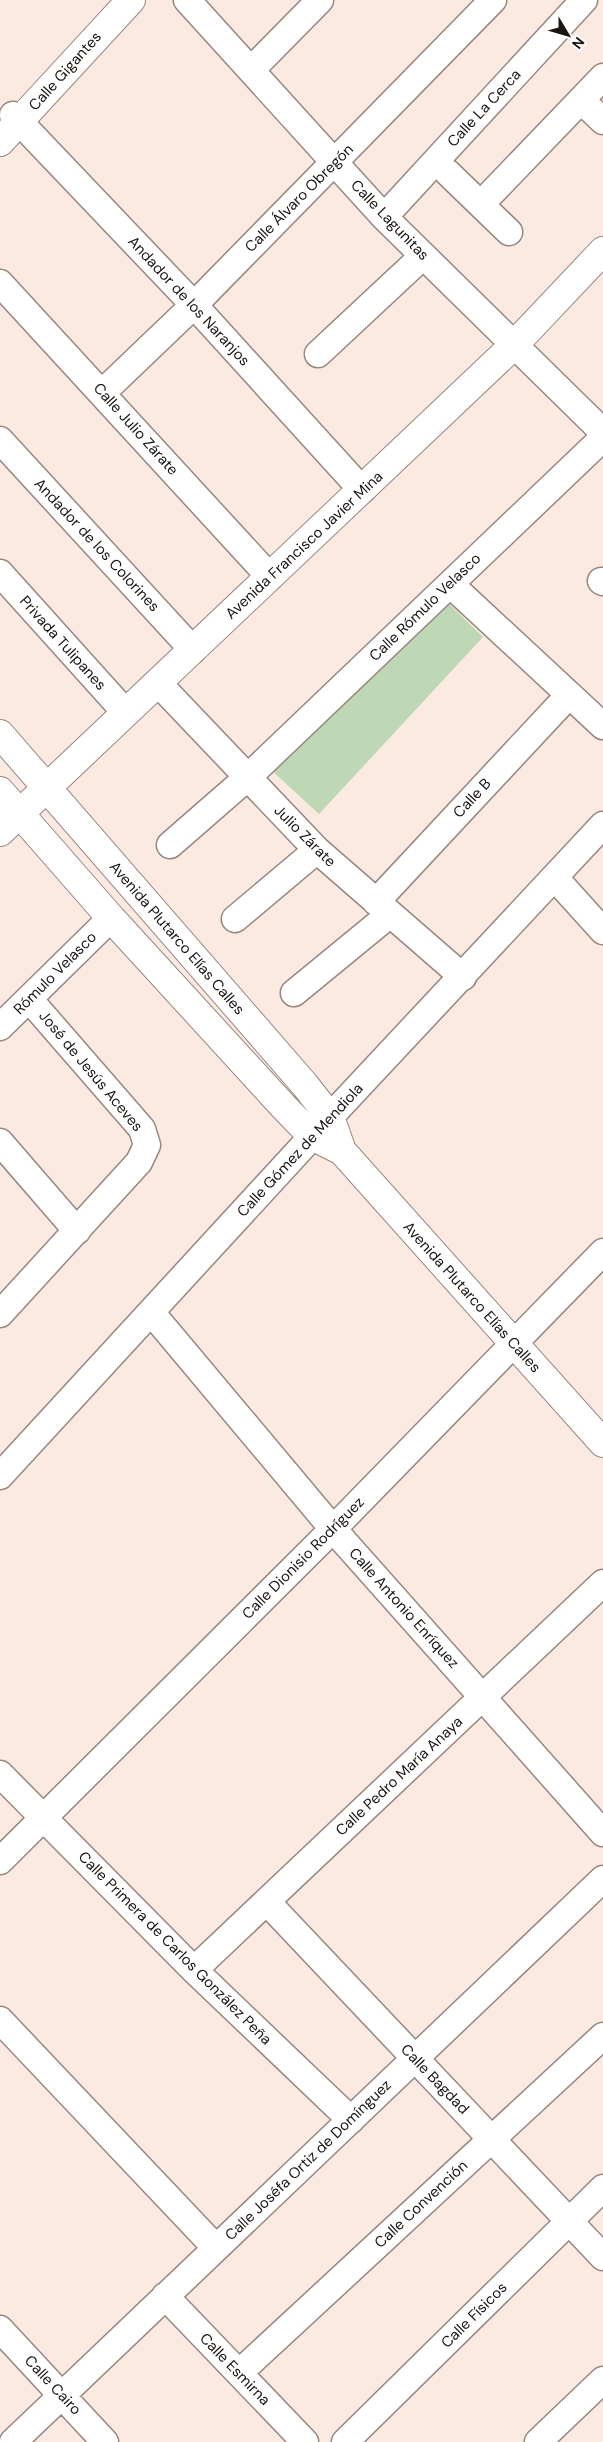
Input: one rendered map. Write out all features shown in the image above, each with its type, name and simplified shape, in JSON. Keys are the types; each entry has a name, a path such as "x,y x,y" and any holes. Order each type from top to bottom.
{"main road":[{"name":"Calle Gigantes","path":"0,142 16,118 130,0"},
{"name":"Avenida Francisco Javier Mina","path":"10,823 514,345 603,252"},
{"name":"Avenida Plutarco Elías Calles","path":"0,734 305,1085 321,1127"},
{"name":"Avenida Plutarco Elías Calles","path":"0,791 10,823 111,918 321,1127 603,1443"}],"street":[{"name":"Calle Lagunitas","path":"186,0 384,217 603,432"},
{"path":"251,70 320,0"},
{"name":"Calle Álvaro Obregón","path":"102,392 194,305 493,0"},
{"name":"Calle La Cerca","path":"384,217 584,0"},
{"path":"480,204 595,92 603,121"},
{"name":"Andador de los Naranjos","path":"16,118 194,305 362,490"},
{"path":"448,173 510,232"},
{"path":"318,354 423,256"},
{"name":"Calle Julio Zárate","path":"0,283 270,577"},
{"name":"Calle Rómulo Velasco","path":"170,845 248,777 603,438"},
{"name":"Andador de los Colorines","path":"0,440 193,650"},
{"name":"Privada Tulipanes","path":"0,573 126,713"},
{"path":"450,584 603,726"},
{"name":"Julio Zárate","path":"158,683 317,850 382,909 463,977"},
{"name":"Calle B","path":"294,992 382,909 569,694"},
{"name":"Calle Gómez de Mendiola","path":"0,1476 321,1127 603,825"},
{"path":"235,919 317,850"},
{"path":"555,878 603,931"},
{"name":"Rómulo Velasco","path":"0,1027 111,918"},
{"name":"José de Jesús Aceves","path":"29,999 142,1129 148,1145 139,1162 77,1231"},
{"path":"0,1314 77,1231 5,1157"},
{"name":"Calle Dionisio Rodríguez","path":"0,1861 43,1816 333,1529 513,1342 603,1252"},
{"name":"Calle Antonio Enríquez","path":"151,1312 333,1529 603,1833"},
{"name":"Calle Pedro María Anaya","path":"194,1970 603,1583"},
{"name":"Calle Primera de Carlos González Peña","path":"0,1774 194,1970 351,2120"},
{"name":"Calle Joséfa Ortiz de Domínguez","path":"13,2442 603,1879"},
{"name":"Calle Bagdad","path":"267,1902 603,2257"},
{"path":"0,2020 216,2248"},
{"name":"Calle Convención","path":"239,2373 603,2036"},
{"name":"Calle Físicos","path":"345,2442 603,2188"},
{"name":"Calle Esmirna","path":"165,2296 305,2442"},
{"name":"Calle Cairo","path":"0,2329 105,2442"},
{"path":"538,2442 603,2380"}],"green space":[{"path":"445,600 483,637 319,814 269,768"}]}
